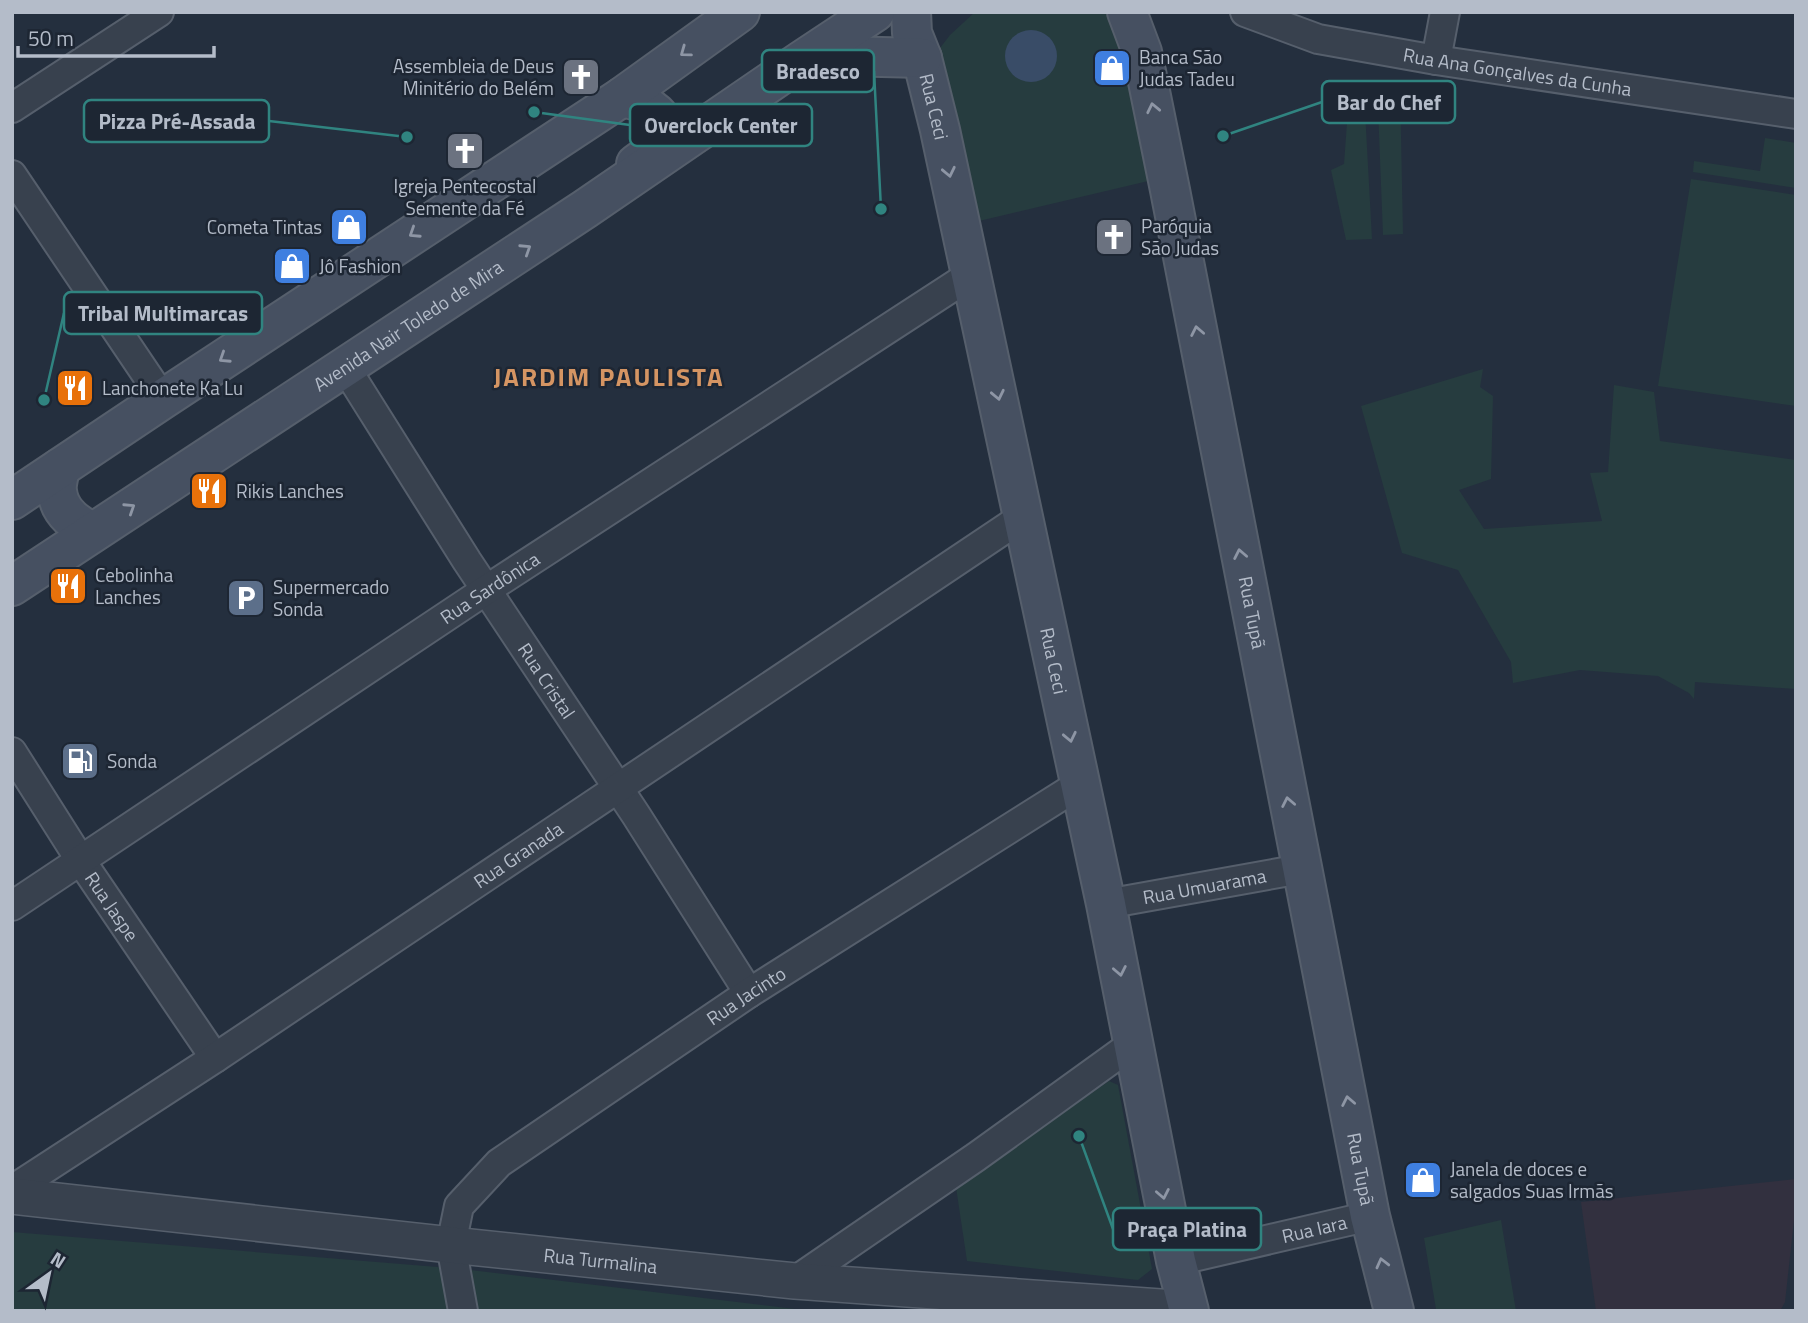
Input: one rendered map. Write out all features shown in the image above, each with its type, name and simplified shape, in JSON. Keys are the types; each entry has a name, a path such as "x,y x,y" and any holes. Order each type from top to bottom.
{"main road":[{"path":"12,500 622,97 740,12"},
{"name":"Avenida Nair Toledo de Mira","path":"12,586 585,209 876,12"},
{"name":"Rua Ceci","path":"911,12 912,33 922,58 940,130 1024,516 1135,1043 1176,1261 1189,1310"},
{"name":"Rua Tupã","path":"1127,12 1142,52 1370,1216 1394,1311"},
{"path":"801,61 842,56 922,58"},
{"path":"585,209 614,180 658,148 663,131 657,114 642,102 622,97"},
{"path":"60,468 57,491 61,508 79,526 93,533"}],"street":[{"path":"12,108 159,12"},
{"name":"Rua Ana Gonçalves da Cunha","path":"1245,12 1318,39 1436,60 1796,114"},
{"path":"1436,60 1445,12"},
{"path":"12,175 163,399"},
{"name":"Rua Sardônica","path":"12,906 486,590 972,274"},
{"name":"Rua Cristal","path":"345,367 486,590 750,993"},
{"name":"Rua Granada","path":"12,1193 1024,516"},
{"name":"Rua Jaspe","path":"12,752 81,861 215,1058"},
{"name":"Rua Jacinto","path":"463,1311 452,1245 459,1206 499,1163 750,993 1080,784"},
{"name":"Rua Umuarama","path":"1106,904 1301,869"},
{"path":"794,1281 976,1157 1135,1043"},
{"name":"Rua Turmalina","path":"12,1193 452,1245 794,1281 1189,1310"},
{"name":"Rua Iara","path":"1176,1261 1370,1216"}],"shaded area":[{"path":"1796,1179 1785,1302 1780,1311 1596,1311 1581,1202"}],"green space":[{"path":"975,12 1114,12 1161,178 979,221 936,67 940,48"},
{"path":"1377,83 1400,86 1403,234 1383,235"},
{"path":"1348,109 1365,111 1372,239 1346,240 1331,170 1344,164"},
{"path":"1765,138 1796,143 1796,188 1693,172 1694,161 1760,171"},
{"path":"1691,179 1796,195 1796,406 1658,386"},
{"path":"1483,369 1480,387 1493,396 1491,479 1459,490 1484,529 1602,521 1590,473 1608,472 1614,385 1654,392 1660,441 1796,460 1796,689 1695,682 1694,699 1689,693 1658,676 1580,670 1513,683 1511,662 1458,570 1402,553 1361,406"},
{"path":"1109,1081 1118,1085 1152,1269 1138,1280 967,1261 956,1187"},
{"path":"1501,1220 1516,1311 1436,1309 1424,1238"},
{"path":"12,1232 462,1269 823,1311 12,1311"}],"water":[{"path":"1031,30 1050,37 1057,56 1050,75 1031,82 1012,75 1005,56 1012,37"}],"place":[{"name":"Banca São Judas Tadeu","path":"1112,68"},
{"name":"Assembleia de Deus Minitério do Belém","path":"581,77"},
{"name":"Overclock Center","path":"534,112"},
{"name":"Bar do Chef","path":"1223,136"},
{"name":"Pizza Pré-Assada","path":"407,137"},
{"name":"Igreja Pentecostal Semente da Fé","path":"465,151"},
{"name":"Bradesco","path":"881,209"},
{"name":"Cometa Tintas","path":"349,227"},
{"name":"Paróquia São Judas","path":"1114,237"},
{"name":"Jô Fashion","path":"292,266"},
{"name":"Lanchonete Ka Lu","path":"75,388"},
{"name":"Tribal Multimarcas","path":"44,400"},
{"name":"Rikis Lanches","path":"209,491"},
{"name":"Cebolinha Lanches","path":"68,586"},
{"name":"Supermercado Sonda","path":"246,598"},
{"name":"Sonda","path":"80,761"},
{"name":"Praça Platina","path":"1079,1136"},
{"name":"Janela de doces e salgados Suas Irmãs","path":"1423,1180"}],"district":[{"name":"JARDIM PAULISTA","path":"609,377"}]}
